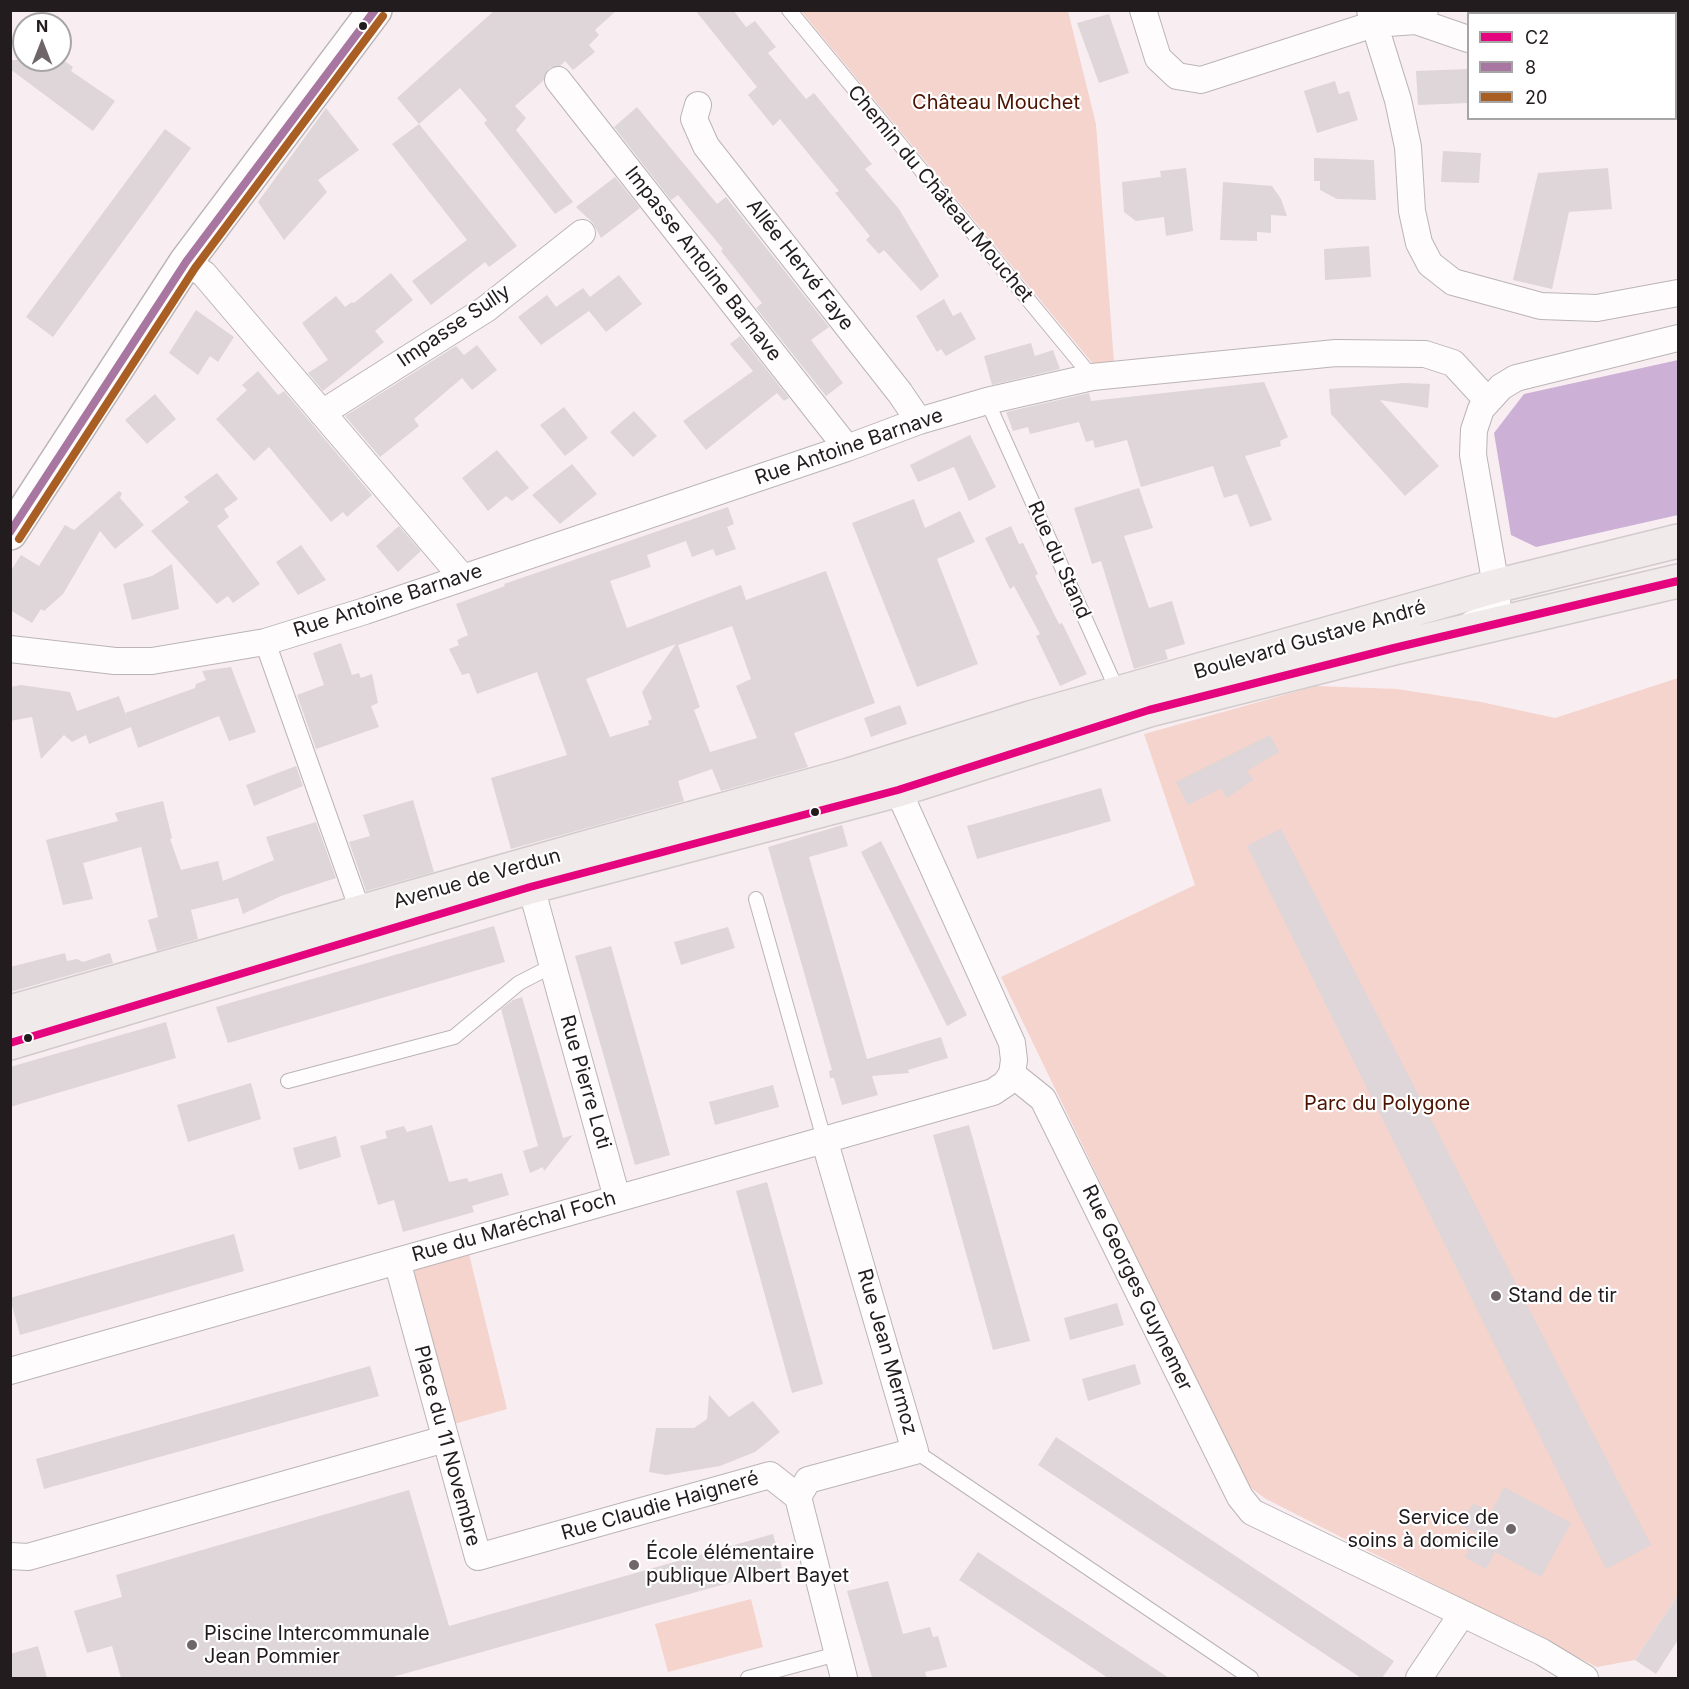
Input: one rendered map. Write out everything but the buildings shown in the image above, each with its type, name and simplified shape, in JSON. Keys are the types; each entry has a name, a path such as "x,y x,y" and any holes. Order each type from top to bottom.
{"main road":[{"name":"Boulevard Gustave André","path":"898,790 1128,704 1678,541"},
{"name":"Boulevard Gustave André","path":"944,746 1030,718 1128,704 1394,648 1678,581"},
{"name":"Avenue de Verdun","path":"10,1043 527,876 944,746"},
{"name":"Avenue de Verdun","path":"10,1012 361,913 898,790"}],"street":[{"path":"10,533 186,262 375,10"},
{"path":"1143,10 1158,58 1176,76 1201,80 1372,17 1421,16 1467,39"},
{"path":"1372,17 1398,100 1408,147 1413,211 1419,243 1430,264 1453,282 1541,306 1597,308 1678,293"},
{"name":"Impasse Antoine Barnave","path":"558,80 847,448"},
{"name":"Allée Hervé Faye","path":"698,105 694,119 706,146 900,393 919,421"},
{"name":"Impasse Sully","path":"322,414 486,309 582,233"},
{"path":"186,262 204,274 462,577"},
{"path":"1394,648 1438,632 1485,620 1498,613 1500,595 1473,455 1474,430 1481,408 1516,378 1678,338"},
{"name":"Rue Antoine Barnave","path":"10,649 115,661 153,661 265,642 366,611 847,448 919,421 987,401 1092,377 1325,354 1425,354 1454,363 1488,401"},
{"path":"265,642 361,913"},
{"path":"944,746 921,760 904,775 898,790 1012,1043 1014,1060 1012,1074"},
{"name":"Rue Pierre Loti","path":"527,876 617,1198"},
{"name":"Rue du Maréchal Foch","path":"10,1371 993,1092 1005,1084 1012,1074"},
{"name":"Rue Georges Guynemer","path":"1012,1074 1043,1099 1240,1497 1252,1512 1542,1652 1585,1678"},
{"name":"Rue Jean Mermoz","path":"824,1139 915,1451"},
{"name":"Place du 11 Novembre","path":"397,1261 478,1557 552,1537"},
{"path":"10,1556 28,1557 445,1439"},
{"path":"844,1678 798,1497 808,1480 915,1451"},
{"name":"Rue Claudie Haigneré","path":"552,1537 770,1475 798,1497"},
{"path":"1419,1678 1462,1614"}],"lane":[{"name":"Chemin du Château Mouchet","path":"789,10 1092,377"},
{"name":"Rue du Stand","path":"987,401 1128,704"},
{"name":"Rue Jean Mermoz","path":"756,899 824,1139"},
{"path":"288,1081 454,1037 519,982 552,966"},
{"name":"Rue Jean Mermoz","path":"915,1451 1251,1678"},
{"path":"748,1678 837,1654"}],"green space":[{"name":"Château Mouchet","path":"801,11 1068,11 1096,124 1114,363 1094,365"},
{"name":"Parc du Polygone","path":"1678,678 1678,1595 1635,1660 1597,1667 1266,1499 1247,1485 1001,977 1195,885 1144,734 1316,686 1397,689 1481,702 1555,718"},
{"path":"468,1250 507,1409 447,1426 407,1267"},
{"path":"751,1599 763,1647 668,1672 655,1624"}],"shaded area":[{"path":"1678,360 1678,515 1536,547 1511,535 1494,433 1524,394"}],"transit line":[{"name":"8","path":"10,532 186,262 375,10"},
{"name":"20","path":"19,539 195,268 383,16"},
{"name":"C2","path":"10,1043 530,887 898,790 1149,710 1394,648 1678,581"}],"place":[{"name":"Stand de tir","path":"1496,1296"},
{"name":"Service de soins à domicile","path":"1511,1529"},
{"name":"École élémentaire publique Albert Bayet","path":"634,1565"},
{"name":"Piscine Intercommunale Jean Pommier","path":"192,1645"}]}
